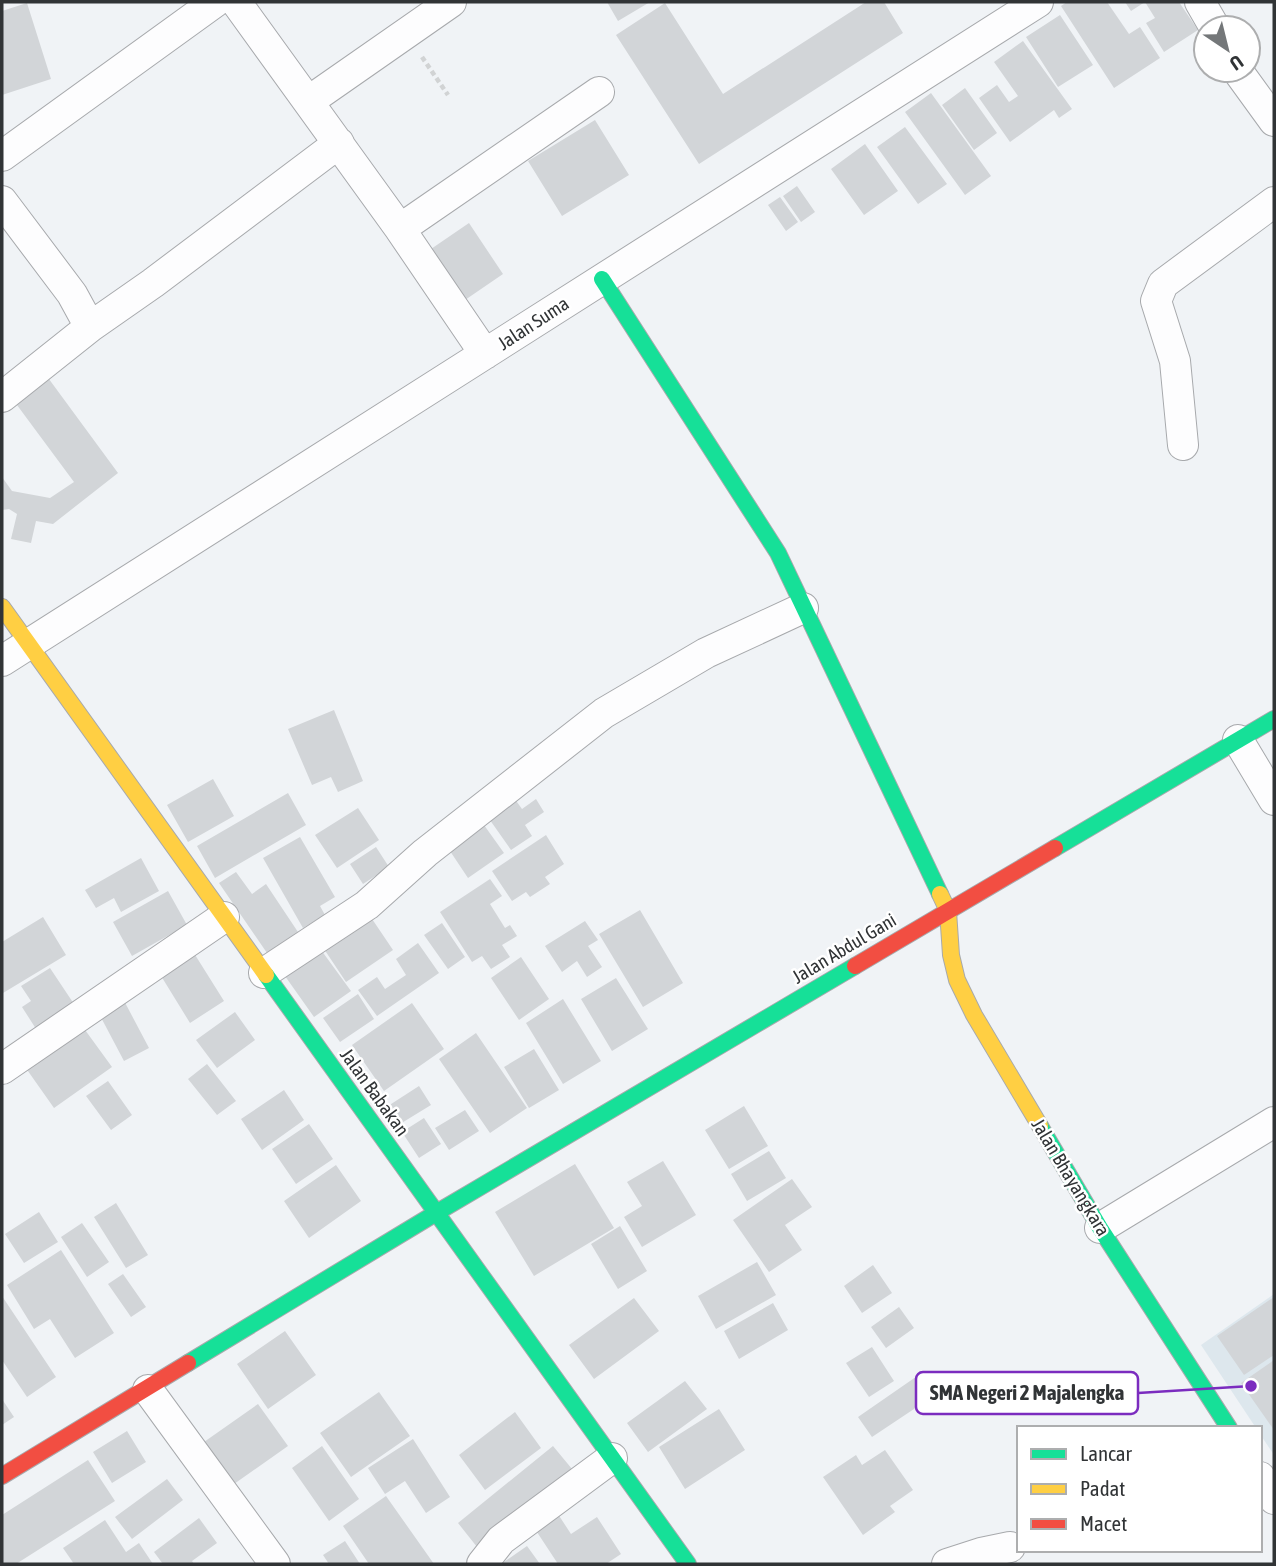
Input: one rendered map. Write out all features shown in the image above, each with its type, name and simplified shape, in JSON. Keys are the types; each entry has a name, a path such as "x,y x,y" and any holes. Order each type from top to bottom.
{"street":[{"path":"2,156 215,2"},
{"path":"236,2 400,229 485,354"},
{"path":"309,101 451,2"},
{"name":"Jalan Suma","path":"2,661 1038,2"},
{"path":"1247,84 1274,121"},
{"path":"400,229 599,92"},
{"path":"2,397 90,327 339,143"},
{"path":"2,201 72,294 90,327"},
{"path":"1183,444 1175,361 1156,301 1158,292 1163,284 1274,202"},
{"path":"602,279 778,553 948,911"},
{"name":"Jalan Babakan","path":"2,607 688,1564"},
{"path":"264,972 367,905 425,853 604,713 706,653 803,608"},
{"name":"Jalan Abdul Gani","path":"2,1476 148,1390 436,1213 1274,719"},
{"path":"1238,740 1274,800"},
{"name":"Jalan Bhayangkara","path":"948,911 951,955 957,980 974,1015 1100,1228 1228,1426"},
{"path":"2,1069 224,917"},
{"path":"1100,1228 1274,1122"},
{"path":"148,1390 275,1564"},
{"path":"482,1564 501,1540 612,1458"},
{"path":"1262,1480 1274,1499"},
{"path":"947,1564 1010,1546"}],"path":[{"path":"405,34 448,95"}],"shaded area":[{"path":"1274,1294 1274,1455 1262,1437 1262,1426 1255,1426 1201,1345"}],"building":[{"path":"607,2 650,2 618,21"},
{"path":"866,2 884,2 903,33 699,164 616,35 665,3 723,94"},
{"path":"1067,2 1107,2 1129,34 1140,27 1160,58 1114,88 1061,6"},
{"path":"1125,2 1145,2 1131,11"},
{"path":"1145,2 1179,2 1192,21 1192,34 1164,52 1146,23 1155,18"},
{"path":"27,3 51,79 2,95 2,11"},
{"path":"1060,15 1093,65 1058,87 1026,37"},
{"path":"1023,41 1072,109 1059,118 1054,110 1010,142 979,98 997,85 1009,102 1018,96 994,62"},
{"path":"965,88 997,133 974,150 942,105"},
{"path":"931,93 991,176 965,195 905,112"},
{"path":"595,120 629,175 562,216 528,161"},
{"path":"905,127 947,184 918,204 877,147"},
{"path":"865,144 898,191 864,215 831,169"},
{"path":"797,186 815,212 801,222 783,196"},
{"path":"780,197 798,222 786,231 768,205"},
{"path":"469,223 503,274 465,300 431,249"},
{"path":"46,375 118,473 53,524 36,521 31,543 11,539 17,514 9,509 2,510 2,477 12,491 50,498 74,482 14,401"},
{"path":"334,710 363,781 338,792 331,777 312,785 288,729"},
{"path":"213,779 234,816 188,842 167,805"},
{"path":"288,793 306,825 215,878 197,846"},
{"path":"512,795 522,809 536,799 544,812 525,825 532,836 511,850 485,813"},
{"path":"358,808 379,840 337,868 315,835"},
{"path":"479,818 504,853 468,878 444,842"},
{"path":"546,835 564,864 545,877 550,884 530,897 526,892 512,901 492,871"},
{"path":"300,837 335,897 320,906 325,915 303,928 263,858"},
{"path":"376,847 389,867 363,884 350,864"},
{"path":"141,858 159,891 121,912 114,898 96,908 85,890"},
{"path":"236,872 252,894 266,884 298,932 267,953 219,883"},
{"path":"490,879 502,896 490,904 505,928 510,925 517,936 502,945 510,957 491,969 482,956 472,962 440,912"},
{"path":"168,891 187,925 132,956 113,922"},
{"path":"366,910 393,950 346,982 320,943"},
{"path":"640,910 683,983 643,1007 599,934"},
{"path":"43,917 66,955 3,993 2,942"},
{"path":"585,921 598,940 588,946 602,967 587,977 577,961 562,972 545,946"},
{"path":"442,923 465,957 448,969 424,935"},
{"path":"316,943 351,991 314,1017 280,969"},
{"path":"418,943 439,973 377,1016 358,990 377,977 385,989 406,975 396,959"},
{"path":"192,950 224,1001 190,1023 158,971"},
{"path":"521,957 549,999 519,1020 491,978"},
{"path":"50,968 76,1007 38,1032 22,1007 31,1001 21,986"},
{"path":"616,978 648,1029 612,1051 581,999"},
{"path":"358,994 374,1019 340,1042 323,1018"},
{"path":"121,995 149,1048 124,1061 96,1008"},
{"path":"563,999 601,1061 563,1084 526,1023"},
{"path":"412,1003 444,1049 384,1091 352,1045"},
{"path":"235,1012 255,1040 217,1068 196,1040"},
{"path":"80,1023 112,1067 54,1108 23,1064"},
{"path":"476,1033 527,1108 490,1133 439,1059"},
{"path":"534,1049 559,1090 529,1108 504,1067"},
{"path":"207,1064 236,1101 217,1115 188,1079"},
{"path":"108,1081 132,1115 111,1130 86,1096"},
{"path":"419,1086 431,1105 400,1124 388,1106"},
{"path":"284,1090 304,1120 262,1150 241,1119"},
{"path":"744,1106 768,1146 729,1169 705,1130"},
{"path":"465,1110 479,1131 449,1150 435,1128"},
{"path":"424,1118 441,1144 419,1158 402,1132"},
{"path":"309,1124 333,1159 296,1184 272,1149"},
{"path":"769,1151 786,1178 747,1201 731,1174"},
{"path":"663,1161 696,1215 642,1247 624,1217 642,1206 627,1182"},
{"path":"575,1164 614,1228 534,1276 495,1212"},
{"path":"336,1165 361,1201 309,1238 284,1201"},
{"path":"792,1179 812,1207 785,1225 802,1250 769,1272 733,1220"},
{"path":"116,1203 148,1255 126,1268 94,1217"},
{"path":"39,1212 58,1242 24,1263 5,1234"},
{"path":"82,1223 109,1262 87,1277 61,1237"},
{"path":"620,1226 647,1271 618,1289 591,1244"},
{"path":"61,1250 114,1333 75,1358 50,1319 34,1329 7,1285"},
{"path":"757,1262 776,1295 716,1329 698,1296"},
{"path":"873,1265 892,1293 862,1313 844,1286"},
{"path":"123,1274 146,1307 131,1317 108,1284"},
{"path":"2,1296 56,1377 27,1397 2,1360"},
{"path":"1274,1297 1274,1355 1244,1375 1217,1336"},
{"path":"634,1298 659,1331 594,1379 569,1345"},
{"path":"773,1303 788,1330 739,1359 724,1331"},
{"path":"899,1307 914,1328 886,1348 871,1327"},
{"path":"285,1331 316,1375 268,1409 237,1364"},
{"path":"872,1347 894,1381 869,1397 846,1363"},
{"path":"1274,1360 1274,1430 1241,1383"},
{"path":"923,1372 938,1393 872,1437 858,1417"},
{"path":"685,1381 707,1409 648,1452 627,1423"},
{"path":"379,1392 410,1436 351,1477 320,1433"},
{"path":"2,1399 14,1417 2,1425"},
{"path":"258,1404 288,1446 234,1484 204,1442"},
{"path":"719,1409 745,1450 685,1489 659,1447"},
{"path":"515,1412 541,1448 485,1490 459,1455"},
{"path":"127,1431 146,1462 112,1483 93,1452"},
{"path":"413,1439 450,1497 426,1513 405,1481 385,1494 368,1468"},
{"path":"322,1446 359,1499 329,1521 292,1468"},
{"path":"553,1446 577,1475 481,1552 458,1523"},
{"path":"885,1450 913,1490 890,1506 895,1512 863,1535 823,1477 856,1455 862,1465"},
{"path":"88,1460 115,1501 16,1564 2,1564 2,1515"},
{"path":"167,1479 183,1500 132,1539 115,1517"},
{"path":"386,1496 434,1564 369,1564 343,1526"},
{"path":"554,1508 571,1534 597,1517 621,1554 606,1564 558,1564 531,1523"},
{"path":"199,1518 217,1543 192,1561 194,1564 163,1564 154,1552"},
{"path":"105,1520 126,1552 139,1543 153,1564 74,1564 63,1548"},
{"path":"345,1541 360,1564 329,1564 323,1555"},
{"path":"527,1546 540,1564 501,1564"}],"traffic: fast":[{"path":"602,279 778,553 940,894"},
{"path":"1055,848 1274,719"},
{"path":"188,1363 855,966"},
{"path":"266,975 688,1564"},
{"path":"1040,1126 1100,1228 1228,1426"}],"traffic: slow":[{"path":"2,607 266,975"},
{"path":"940,894 948,911 951,955 957,980 974,1015 1040,1126"}],"traffic: jam":[{"path":"855,966 1055,848"},
{"path":"2,1476 188,1363"}],"place":[{"name":"SMA Negeri 2 Majalengka","path":"1251,1386"}]}
